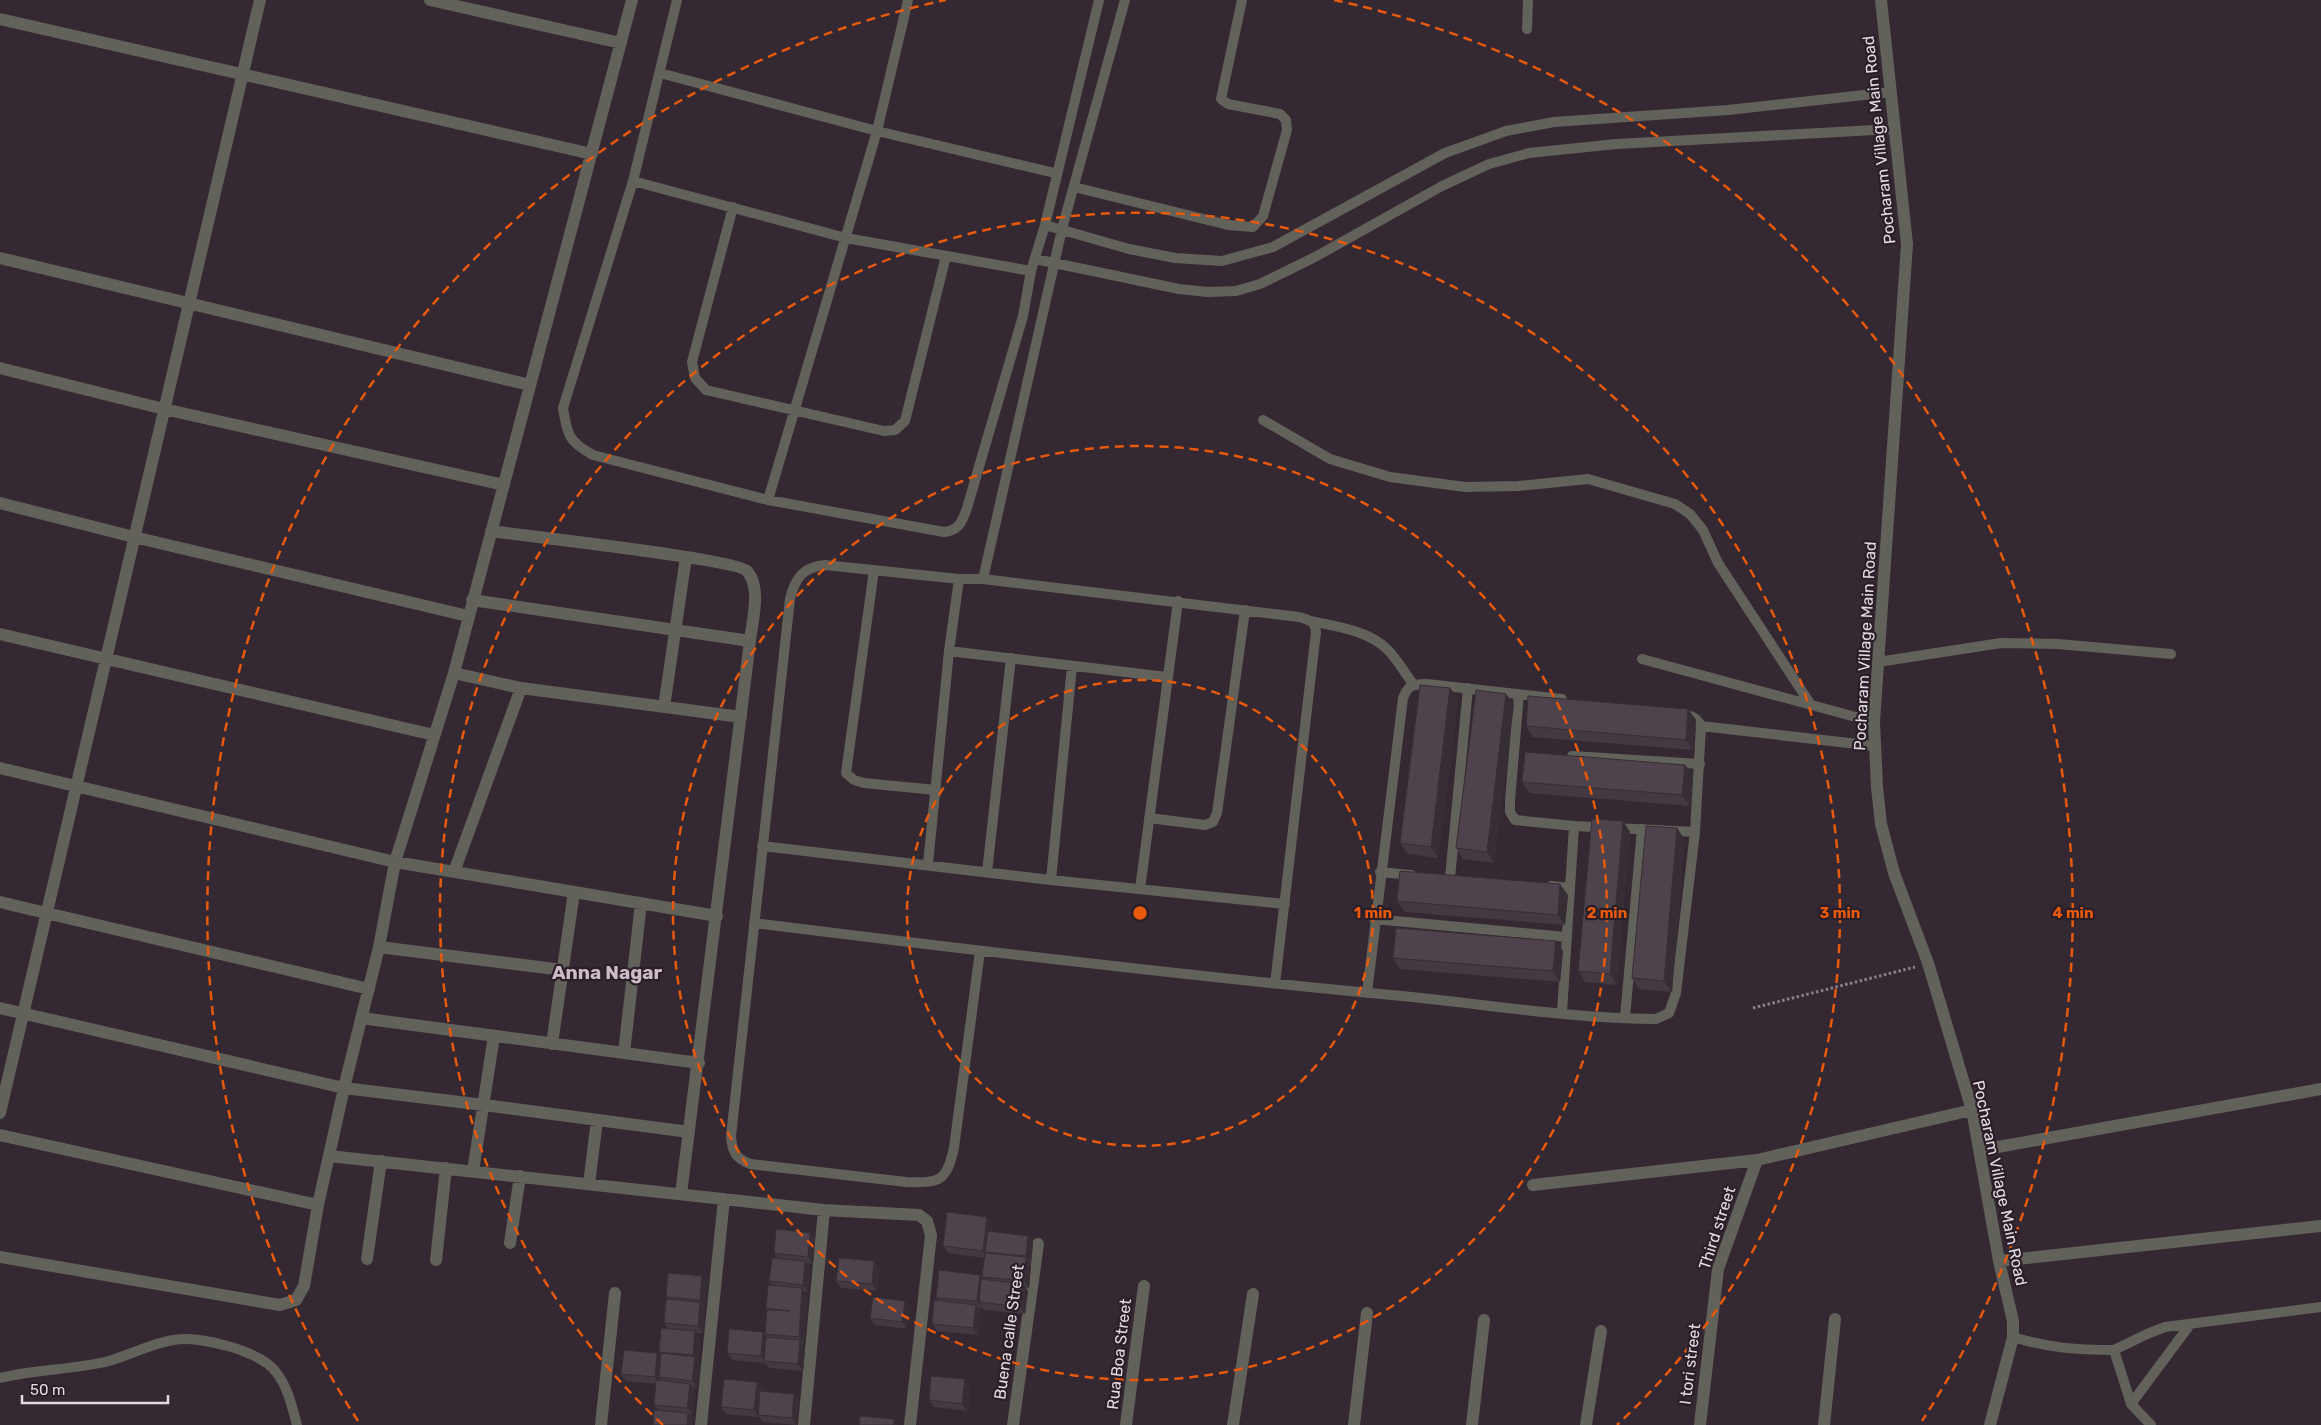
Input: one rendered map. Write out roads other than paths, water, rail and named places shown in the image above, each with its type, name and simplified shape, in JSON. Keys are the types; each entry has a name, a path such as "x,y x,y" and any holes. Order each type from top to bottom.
{"street":[{"path":"0,1113 260,0"},
{"path":"430,0 621,43"},
{"path":"0,1257 280,1305 296,1300 304,1286 318,1205 344,1088 379,946 395,862 454,673 632,0"},
{"name":"Pocharam Village Main Road","path":"1881,0 1893,129 1907,244 1874,722 1876,787 1881,824 1894,873 1928,963 1972,1110 1999,1261 2013,1320 2013,1337 1990,1425"},
{"path":"0,19 592,154"},
{"path":"0,258 530,385"},
{"path":"0,368 164,409 504,485"},
{"path":"0,503 134,537 468,616"},
{"path":"491,531 686,557 742,567 747,570 752,578 755,589 750,642 699,1063 681,1194"},
{"path":"664,707 686,557"},
{"path":"472,600 750,642"},
{"path":"0,634 434,735"},
{"path":"454,673 521,688 741,717"},
{"path":"454,872 521,688"},
{"path":"0,768 395,862 717,916"},
{"path":"552,1044 574,892"},
{"path":"0,902 369,989"},
{"path":"624,1053 641,903"},
{"path":"379,946 563,970"},
{"path":"0,1008 344,1088 689,1132"},
{"path":"361,1018 699,1063"},
{"path":"473,1171 494,1036"},
{"path":"1980,1150 2321,1089"},
{"path":"1533,1185 1757,1160 1972,1110"},
{"path":"589,1184 597,1120"},
{"path":"0,1135 318,1205"},
{"path":"329,1156 824,1210 919,1215 927,1221 930,1226 931,1235 910,1425"},
{"name":"Third street","path":"1713,1307 1718,1269 1757,1160"},
{"path":"367,1259 380,1161"},
{"path":"436,1260 446,1168"},
{"path":"510,1243 520,1176"},
{"path":"702,1425 724,1199"},
{"path":"804,1425 824,1210"},
{"path":"1999,1261 2321,1226"},
{"name":"Buena calle Street","path":"1013,1425 1038,1244"},
{"name":"Rua Boa Street","path":"1126,1425 1144,1286"},
{"path":"602,1425 615,1293"},
{"path":"1233,1425 1253,1294"},
{"name":"I tori street","path":"1700,1425 1713,1307"},
{"path":"1354,1425 1367,1313"},
{"path":"1824,1425 1835,1319"},
{"path":"1472,1425 1484,1320"},
{"path":"1586,1425 1600,1331"}],"lane":[{"path":"677,0 632,181 563,408 566,428 576,446 593,455 768,500 932,530 952,531 962,522 967,508 1020,325 1031,271 1045,225 1055,174 1099,0"},
{"path":"768,500 877,131 908,0"},
{"path":"983,579 1062,230 1125,0"},
{"path":"1074,187 1228,225 1253,227 1263,216 1287,130 1286,120 1280,114 1228,104 1221,99 1227,79 1242,0"},
{"path":"1526,29 1528,0"},
{"path":"660,73 877,131 1055,174"},
{"path":"1045,225 1129,249 1175,258 1222,261 1273,247 1445,154 1506,131 1554,122 1728,110 1891,92"},
{"path":"1035,259 1179,289 1208,292 1236,291 1260,284 1315,257 1442,186 1488,164 1529,153 1616,144 1893,129"},
{"path":"632,181 846,238 1031,271"},
{"path":"732,207 692,362 694,378 706,390 795,411 884,431 895,430 901,426 905,421 946,256"},
{"path":"1263,420 1330,460 1390,477 1465,487 1518,486 1588,479 1675,504 1690,514 1703,530 1718,563 1811,705"},
{"path":"980,951 954,1148 949,1170 943,1176 929,1182 906,1182 750,1164 739,1160 734,1153 731,1136 762,846 793,586 807,568 816,566 959,579 983,579 1299,616 1311,621 1362,633 1375,640 1388,650 1412,684"},
{"path":"874,570 846,773 854,780 864,783 936,790"},
{"path":"928,864 949,651 959,579"},
{"path":"1140,890 1178,601"},
{"path":"1149,818 1205,825 1213,822 1217,813 1245,610"},
{"path":"1275,984 1316,632 1316,626 1311,621"},
{"path":"1878,662 2000,643 2058,644 2171,654"},
{"path":"949,651 1167,678"},
{"path":"987,872 1011,658"},
{"path":"1642,659 1874,722"},
{"path":"1052,880 1072,666"},
{"path":"1366,993 1380,872 1403,698 1406,689 1412,684 1468,688 1576,701"},
{"path":"1450,878 1468,688"},
{"path":"1519,694 1519,752 1510,800 1511,816 1520,822 1695,832"},
{"path":"754,923 980,951 1275,984 1562,1012 1656,1018 1669,1013 1674,1004 1695,832 1700,764 1701,726 1697,719 1692,716 1672,713"},
{"path":"1701,726 1875,746"},
{"path":"1563,755 1700,764"},
{"path":"1562,1012 1574,826"},
{"path":"1625,1017 1642,829"},
{"path":"762,846 1140,890 1285,904"},
{"path":"1380,872 1420,876"},
{"path":"1542,886 1570,888"},
{"path":"1374,919 1566,937"},
{"path":"2013,1337 2035,1344 2068,1350 2114,1350 2165,1327 2188,1326 2321,1307"},
{"path":"2131,1404 2188,1326"},
{"path":"0,1378 15,1374 64,1370 109,1361 174,1340 212,1341 247,1353 276,1371 287,1391 297,1425"},
{"path":"2114,1350 2131,1404 2151,1425"}],"district":[{"name":"Anna Nagar","path":"607,972"}]}
